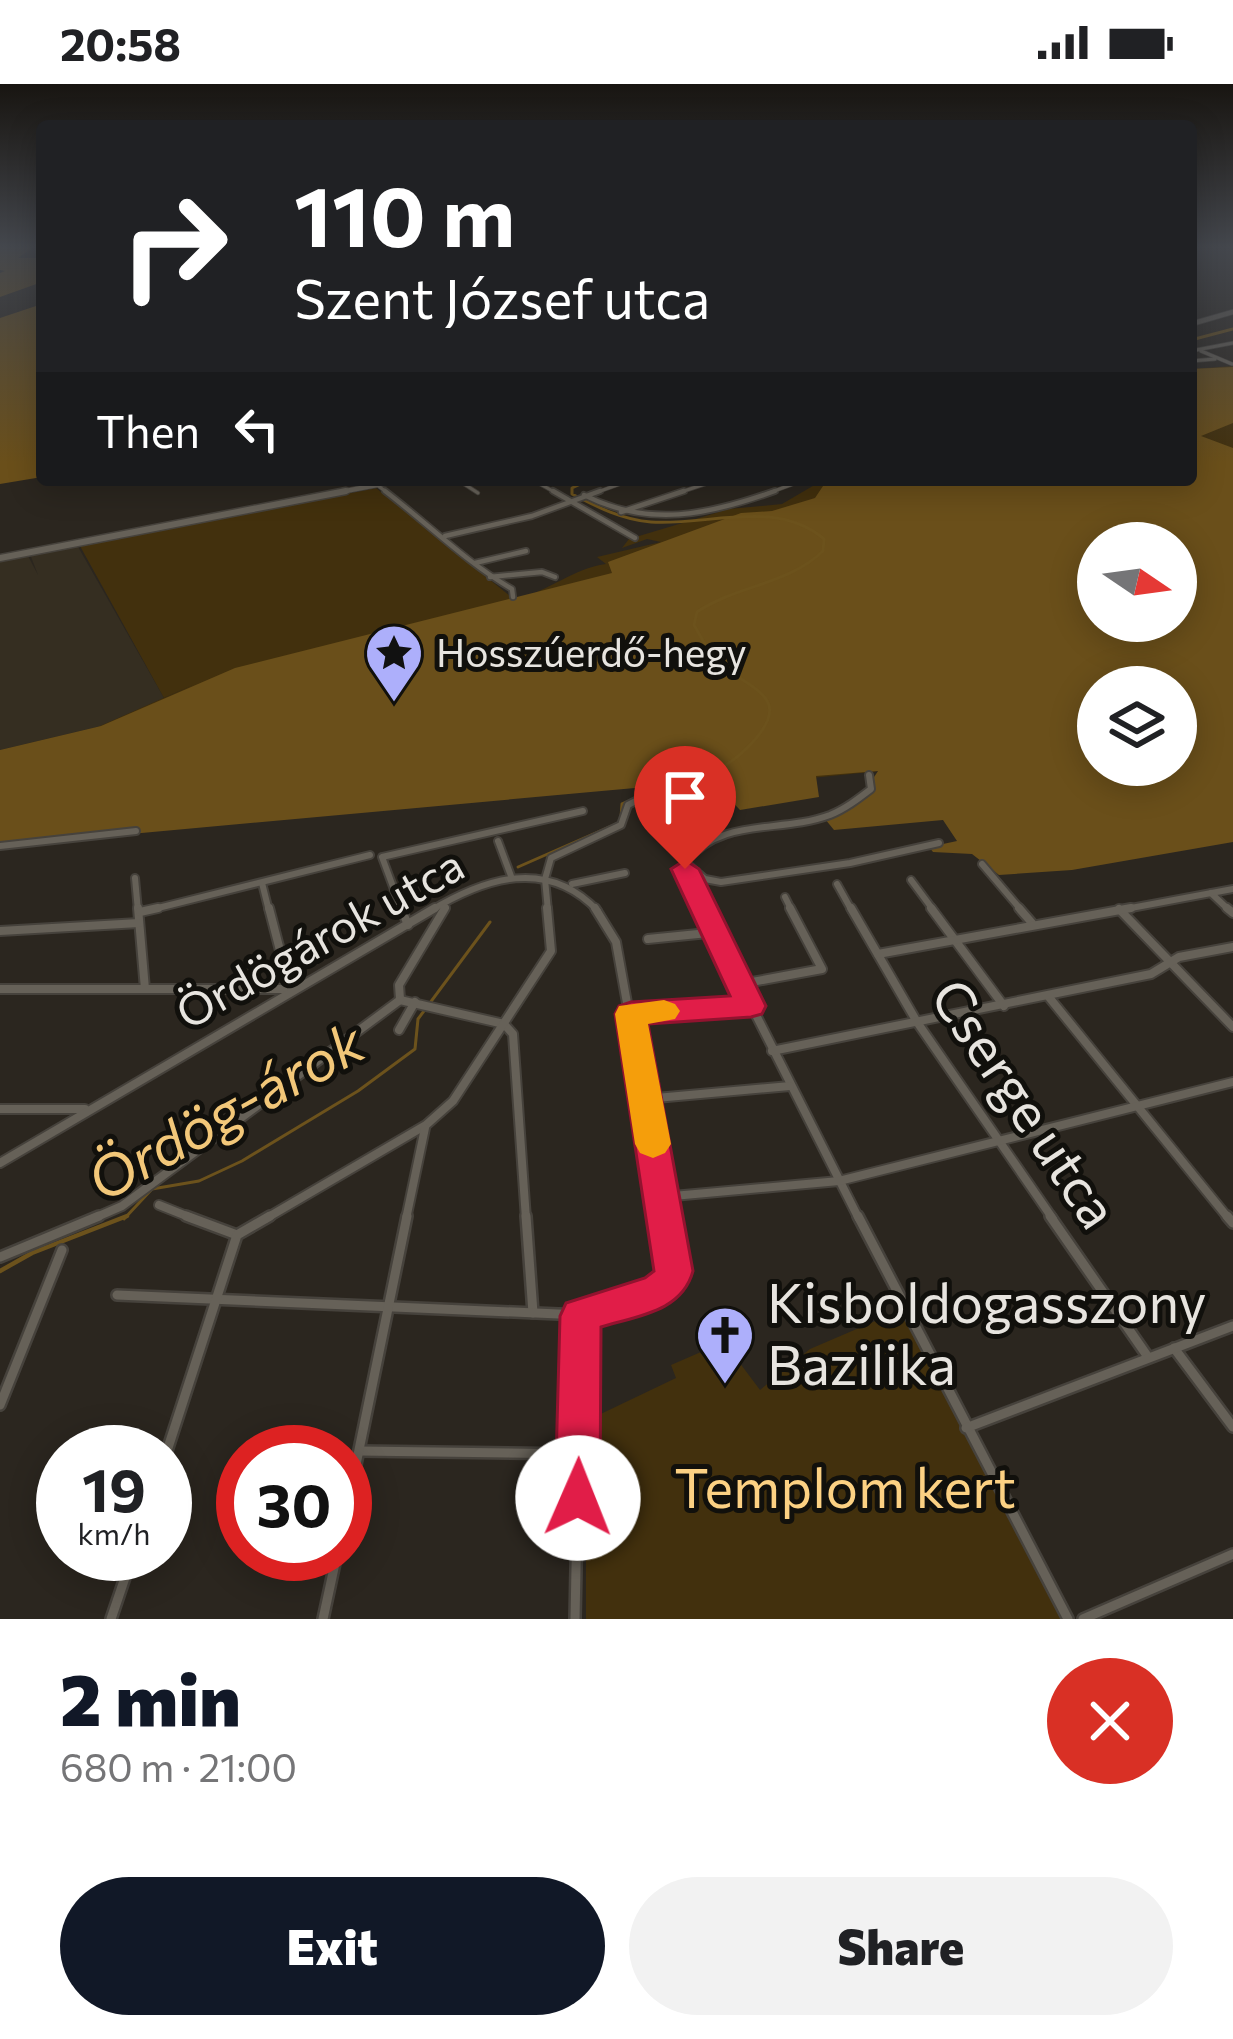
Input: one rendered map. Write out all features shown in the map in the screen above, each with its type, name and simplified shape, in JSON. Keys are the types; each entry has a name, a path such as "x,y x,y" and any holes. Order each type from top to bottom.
{"street":[{"path":"1197,350 1233,345"},
{"path":"1197,352 1232,364"},
{"path":"1197,360 1218,358"},
{"path":"0,558 372,486"},
{"path":"378,486 490,577 513,590 513,597"},
{"path":"467,486 478,493"},
{"path":"543,486 635,538"},
{"path":"445,536 532,516 612,486"},
{"path":"618,513 699,486"},
{"path":"584,495 618,513 665,519 727,508 788,486"},
{"path":"475,562 526,551"},
{"path":"490,577 545,572 555,578"},
{"path":"686,862 698,847 723,833 819,819 849,807 871,789 869,775"},
{"path":"175,1425 237,1234 426,1125 453,1101 551,951 545,879 556,854 621,825 627,807 659,789"},
{"path":"408,926 382,856 583,811"},
{"path":"0,847 136,832"},
{"path":"498,842 511,877"},
{"path":"686,862 705,879 722,882 850,863 939,843"},
{"path":"140,912 370,855"},
{"path":"686,862 691,884 772,1051 1067,1619"},
{"path":"982,864 1032,923"},
{"path":"568,885 625,873"},
{"name":"Ördögárok utca","path":"0,1163 290,989 479,886 511,877 568,885"},
{"path":"135,878 145,988"},
{"path":"910,880 1004,1006"},
{"path":"0,989 290,989 262,883"},
{"name":"Cserge utca","path":"837,884 917,1022 1148,1357"},
{"path":"117,1295 581,1316 658,1292 671,1280 674,1261 631,1014 609,926 586,897 568,885"},
{"path":"878,954 1233,889"},
{"path":"1211,893 1233,914"},
{"path":"741,984 822,969 785,897"},
{"path":"400,1000 399,985 446,903"},
{"path":"1119,909 1233,1027"},
{"path":"0,931 139,923"},
{"path":"648,939 718,932"},
{"path":"772,1051 1151,974 1170,962 1233,947"},
{"path":"1048,996 1233,1223"},
{"path":"0,1257 122,1206 400,1000 504,1024 513,1034 533,1313"},
{"path":"398,1030 418,1002"},
{"path":"631,1014 751,1006"},
{"path":"662,1197 838,1180 1233,1082"},
{"path":"645,1099 790,1086"},
{"path":"0,1108 88,1109"},
{"path":"365,1425 426,1125"},
{"path":"159,1205 237,1234"},
{"path":"0,1405 62,1250"},
{"path":"575,1619 581,1316"},
{"path":"966,1428 1233,1327"},
{"path":"1174,1348 1233,1427"},
{"path":"372,1451 578,1454"},
{"path":"1083,1619 1233,1554"},
{"path":"111,1619 124,1581"},
{"path":"331,1581 322,1619 333,1619"}],"shaded area":[{"path":"0,320 36,320 36,478 0,484"},
{"path":"1233,367 1233,423 1201,436 1233,448 1233,842 1072,870 999,875 972,854 933,852 929,847 957,841 943,820 834,830 825,819 861,797 878,771 816,776 819,797 740,810 723,792 657,786 0,846 0,750 101,726 235,668 612,573 608,562 741,513 772,511 815,498 823,486 1197,486 1197,369"},
{"path":"77,545 164,698 101,726 0,750 0,562 28,556 38,575 30,554"}],"green space":[{"path":"1233,366 1233,736 1197,705 1197,666 1077,666 1077,751 762,783 82,734 164,698 80,546 376,488 515,600 606,564 597,557 661,542 647,539 622,548 629,539 729,509 782,504 813,486 1197,486 1197,369"},
{"name":"Templom kert","path":"901,1310 1062,1619 586,1619 586,1421 676,1378 671,1365 724,1342 760,1390 810,1349"}],"waterway":[{"name":"Ördög-árok","path":"1197,338 1233,329"},
{"name":"Ördög-árok","path":"576,486 572,494 630,519 673,522 763,517 805,527 824,539 823,551 794,571 697,612 694,625 708,650 761,694 770,714 751,744 732,761 704,775 669,782"},
{"name":"Ördög-árok","path":"621,817 622,804 639,797"},
{"name":"Ördög-árok","path":"518,867 616,824"},
{"name":"Ördög-árok","path":"127,1216 152,1189 199,1181 242,1161 358,1091 415,1049 418,1019 490,922"},
{"name":"Ördög-árok","path":"0,1271 32,1253 127,1216"}],"slow traffic":[{"path":"653,1144 631,1014 664,1011"}],"place":[{"name":"Hosszúerdő-hegy","path":"394,704"},
{"name":"Kisboldogasszony Bazilika","path":"725,1386"}],"route":[{"path":"578,1498 581,1316 658,1292 674,1271 631,1014 751,1006 685,869"}]}
